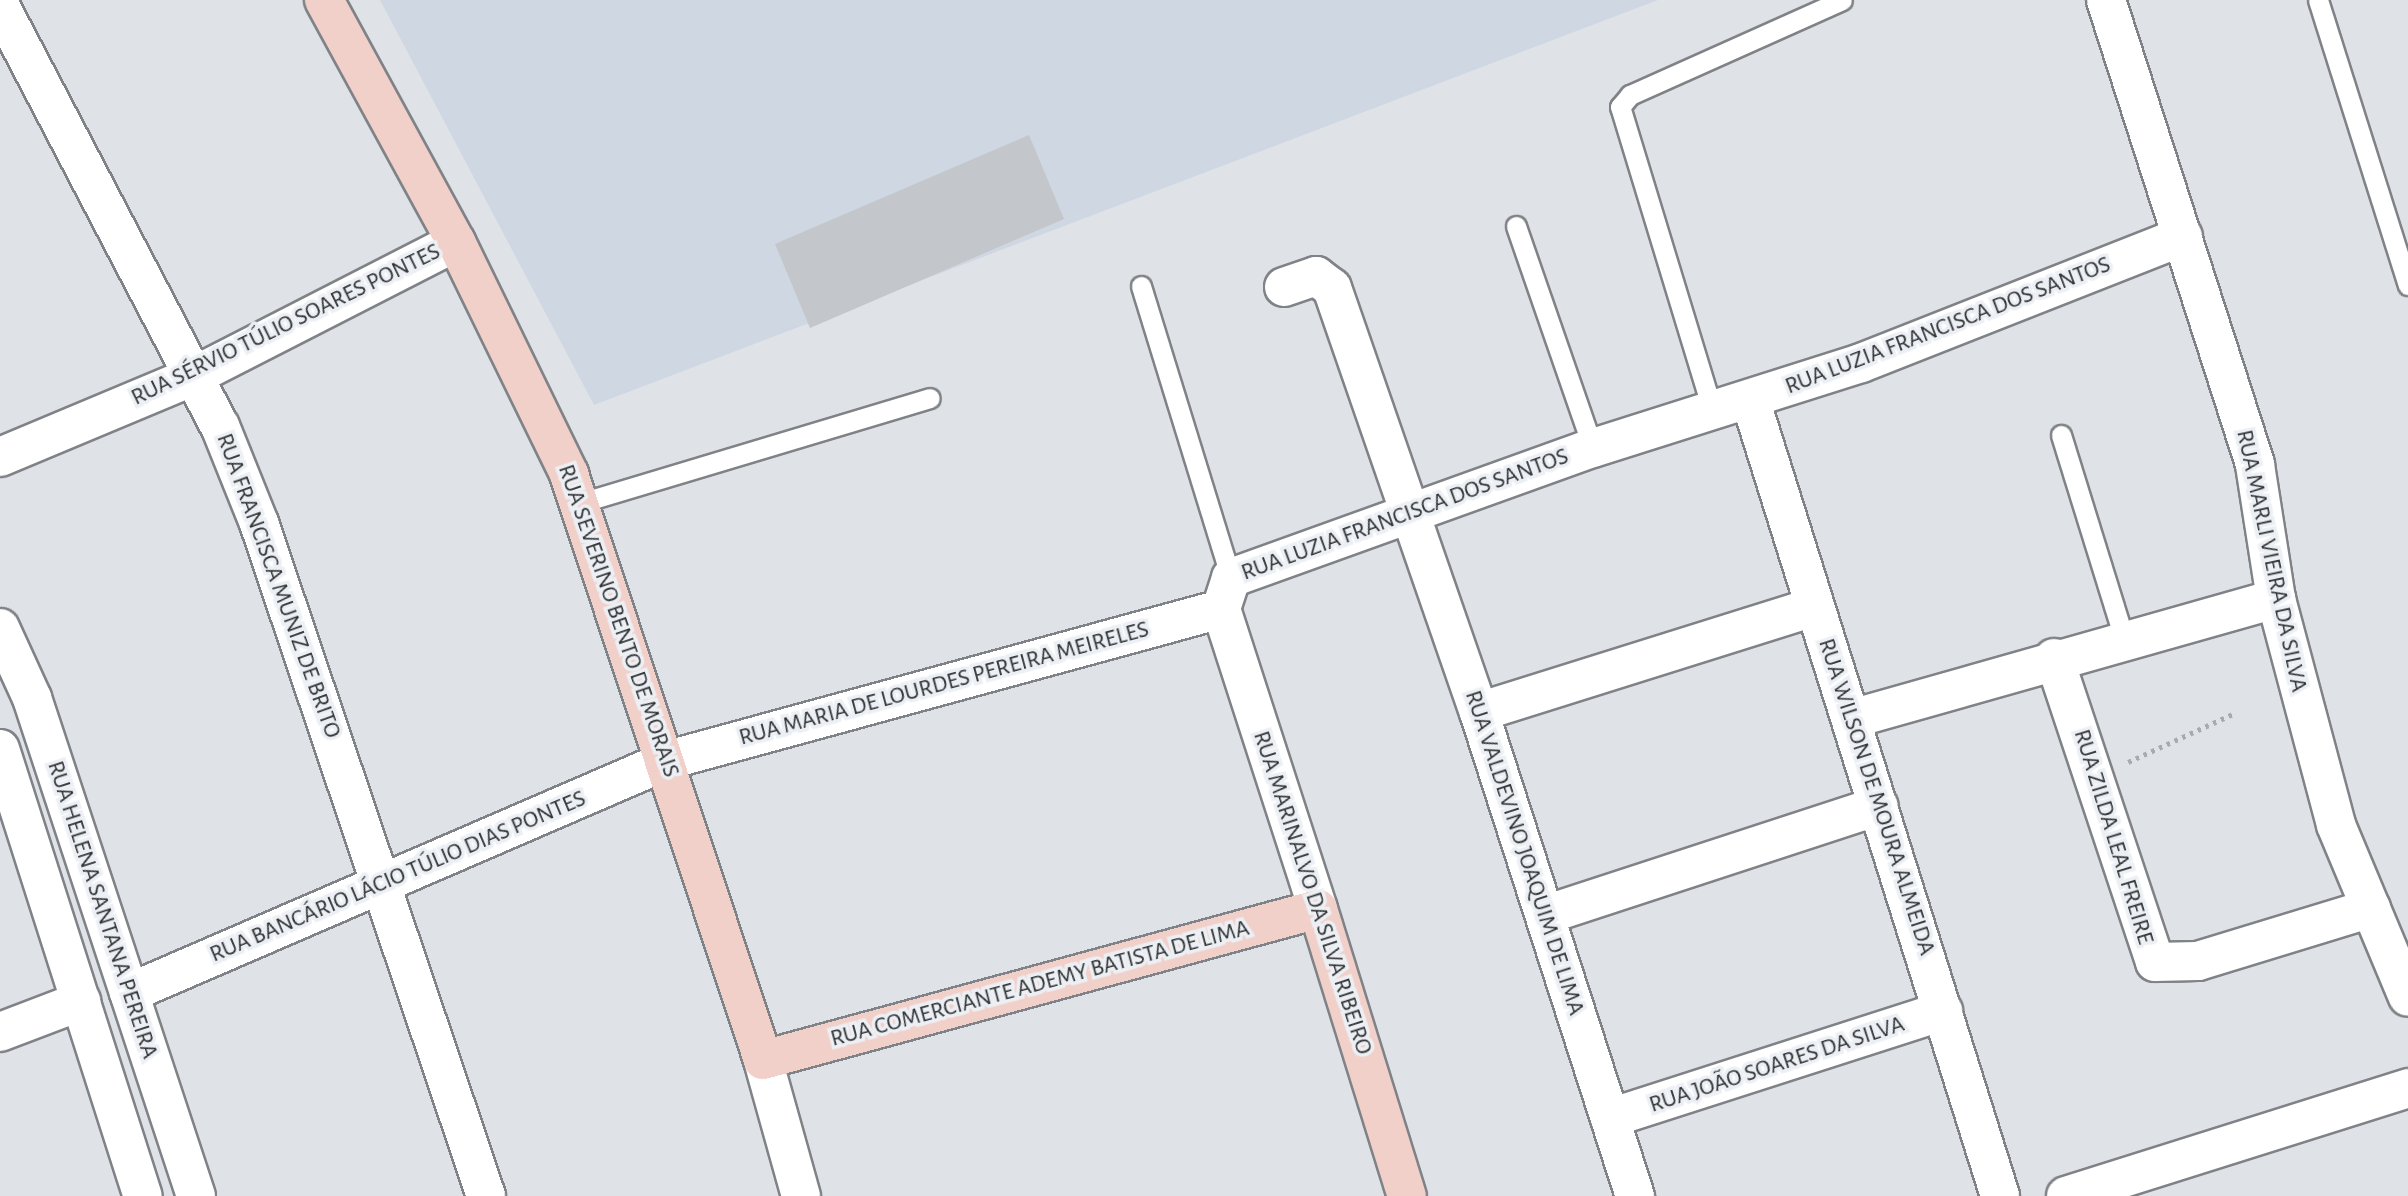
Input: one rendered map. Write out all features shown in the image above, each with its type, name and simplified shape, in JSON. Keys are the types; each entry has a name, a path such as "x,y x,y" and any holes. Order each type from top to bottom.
{"street":[{"name":"RUA SEVERINO BENTO DE MORAIS","path":"324,0 456,242 580,503 668,760 763,1060 801,1196"},
{"name":"RUA MARLI VIEIRA DA SILVA","path":"2106,0 2255,465 2276,598 2336,825 2408,997"},
{"name":"RUA FRANCISCA MUNIZ DE BRITO","path":"0,6 194,376 259,523 383,883 486,1196"},
{"name":"RUA LUZIA FRANCISCA DOS SANTOS","path":"1225,592 1410,511 1947,331 2183,236"},
{"name":"RUA SÉRVIO TÚLIO SOARES PONTES","path":"0,457 194,376 456,242"},
{"name":"RUA VALDEVINO JOAQUIM DE LIMA","path":"1284,287 1316,276 1332,288 1479,712 1635,1196"},
{"name":"RUA WILSON DE MOURA ALMEIDA","path":"1750,399 2000,1196"},
{"name":"RUA MARIA DE LOURDES PEREIRA MEIRELES","path":"668,760 1225,592"},
{"name":"RUA MARINALVO DA SILVA RIBEIRO","path":"1225,592 1318,909 1407,1196"},
{"path":"1851,719 2124,638 2276,598"},
{"path":"1479,712 1815,607"},
{"name":"RUA HELENA SANTANA PEREIRA","path":"4,645 129,993 195,1196"},
{"name":"RUA ZILDA LEAL FREIRE","path":"2054,658 2155,962 2197,961 2371,908"},
{"name":"RUA HELENA SANTANA PEREIRA","path":"0,748 142,1196"},
{"name":"RUA BANCÁRIO LÁCIO TÚLIO DIAS PONTES","path":"129,993 668,760"},
{"path":"1545,915 1879,806"},
{"name":"RUA COMERCIANTE ADEMY BATISTA DE LIMA","path":"763,1060 1318,909"},
{"path":"0,1032 81,1001"},
{"name":"RUA JOÃO SOARES DA SILVA","path":"1610,1118 1943,1012"},
{"path":"2066,1196 2408,1088"}],"lane":[{"path":"1712,409 1623,129 1620,107 1630,95 1842,0"},
{"path":"2318,0 2408,285"},
{"name":"RUA LUZIA FRANCISCA DOS SANTOS","path":"1516,226 1593,448"},
{"name":"RUA MARINALVO DA SILVA RIBEIRO","path":"1141,286 1225,592"},
{"path":"580,503 930,398"},
{"path":"2061,435 2124,638"}],"path":[{"path":"2095,776 2233,714"}],"shaded area":[{"path":"380,0 1658,0 594,405"}],"building":[{"path":"1029,135 1064,219 810,328 775,244"}]}
